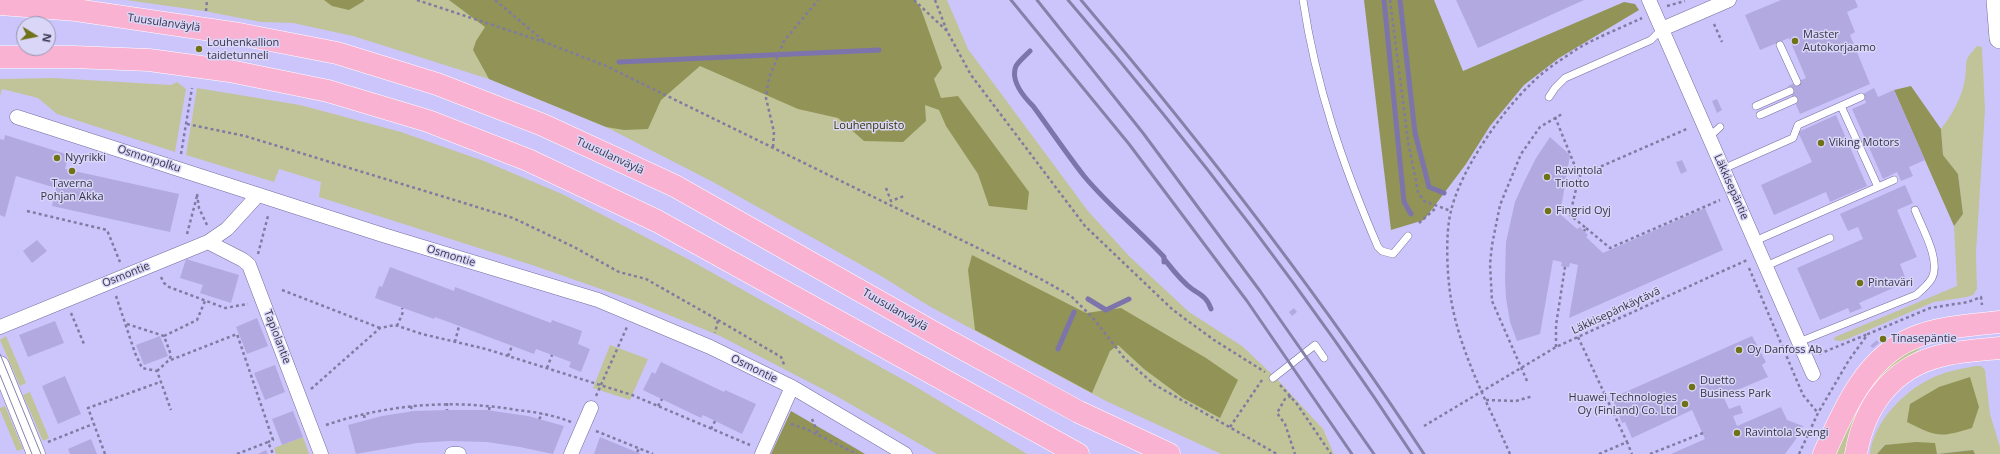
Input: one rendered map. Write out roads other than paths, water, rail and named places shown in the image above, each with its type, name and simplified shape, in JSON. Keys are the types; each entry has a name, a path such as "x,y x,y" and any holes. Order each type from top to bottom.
{"highway":[{"name":"Tuusulanväylä","path":"0,4 76,10 239,34 337,53 437,84 543,125 675,186 947,340 1079,412 1169,454"},
{"path":"0,57 73,57 149,60 230,71 328,91 428,121 528,160 657,221 1078,454"},
{"path":"1824,454 1837,425 1858,387 1883,357 1912,338 1931,332 2000,322"},
{"path":"1856,454 1860,432 1873,405 1886,388 1901,373 1917,364 1940,356 2000,348"}],"main road":[{"path":"1997,0 2000,38"}],"street":[{"path":"1662,29 1729,0"},
{"name":"Läkkisepäntie","path":"1652,6 1813,374"},
{"name":"Osmonpolku","path":"17,117 258,195"},
{"name":"Osmontie","path":"0,327 208,242 227,229 258,195 383,235 598,300 710,347 792,387 904,454"},
{"name":"Tapiolantie","path":"208,242 243,260 249,265 301,398 311,430 321,454"},
{"path":"0,365 35,451"},
{"path":"762,452 792,387"},
{"path":"571,454 591,408"},
{"path":"452,454 459,454"}],"lane":[{"path":"1303,0 1309,42 1326,108 1358,202 1378,247 1382,251 1393,254 1408,236"},
{"path":"1549,97 1555,88 1565,78 1651,40 1662,29"},
{"path":"1780,45 1797,82"},
{"path":"1756,106 1790,91"},
{"path":"1723,169 1793,138 1798,125 1861,97"},
{"path":"1760,115 1794,100"},
{"path":"1841,106 1878,187"},
{"path":"1709,137 1720,127"},
{"path":"1760,254 1878,187 1894,180"},
{"path":"1800,342 1916,295 1925,287 1932,278 1934,258 1915,210"},
{"path":"1760,254 1830,238"},
{"path":"1273,378 1315,345 1324,358"}],"waterway":[{"path":"1384,0 1404,202 1411,214"},
{"path":"1400,0 1415,133 1429,187 1444,193"},
{"path":"619,62 879,50"},
{"path":"1030,51 1017,64 1015,71 1016,82 1022,93 1084,176 1103,197 1164,257 1164,262"},
{"path":"1165,260 1184,282 1206,299 1211,309"},
{"path":"1088,299 1106,310 1129,299"},
{"path":"1058,349 1074,312"}],"tram line":[{"path":"0,354 41,454"},
{"path":"0,375 32,454"}],"railway":[{"path":"1011,0 1129,144 1247,301 1352,454"},
{"path":"1037,0 1143,133 1260,291 1374,454"},
{"path":"1068,0 1159,109 1248,221 1332,336 1412,454"},
{"path":"1081,0 1172,110 1260,222 1344,336 1424,454"}],"place":[{"name":"Master Autokorjaamo","path":"1795,41"},
{"name":"Louhenkallion taidetunneli","path":"199,49"},
{"name":"Viking Motors","path":"1821,143"},
{"name":"Nyyrikki","path":"57,158"},
{"name":"Taverna Pohjan Akka","path":"72,171"},
{"name":"Ravintola Triotto","path":"1547,177"},
{"name":"Fingrid Oyj","path":"1548,211"},
{"name":"Pintaväri","path":"1860,283"},
{"name":"Tinasepäntie","path":"1883,339"},
{"name":"Oy Danfoss Ab","path":"1739,350"},
{"name":"Duetto Business Park","path":"1692,387"},
{"name":"Huawei Technologies Oy (Finland) Co. Ltd","path":"1685,404"},
{"name":"Ravintola Svengi","path":"1737,433"}],"park label":[{"name":"Louhenpuisto","path":"869,126"}]}
